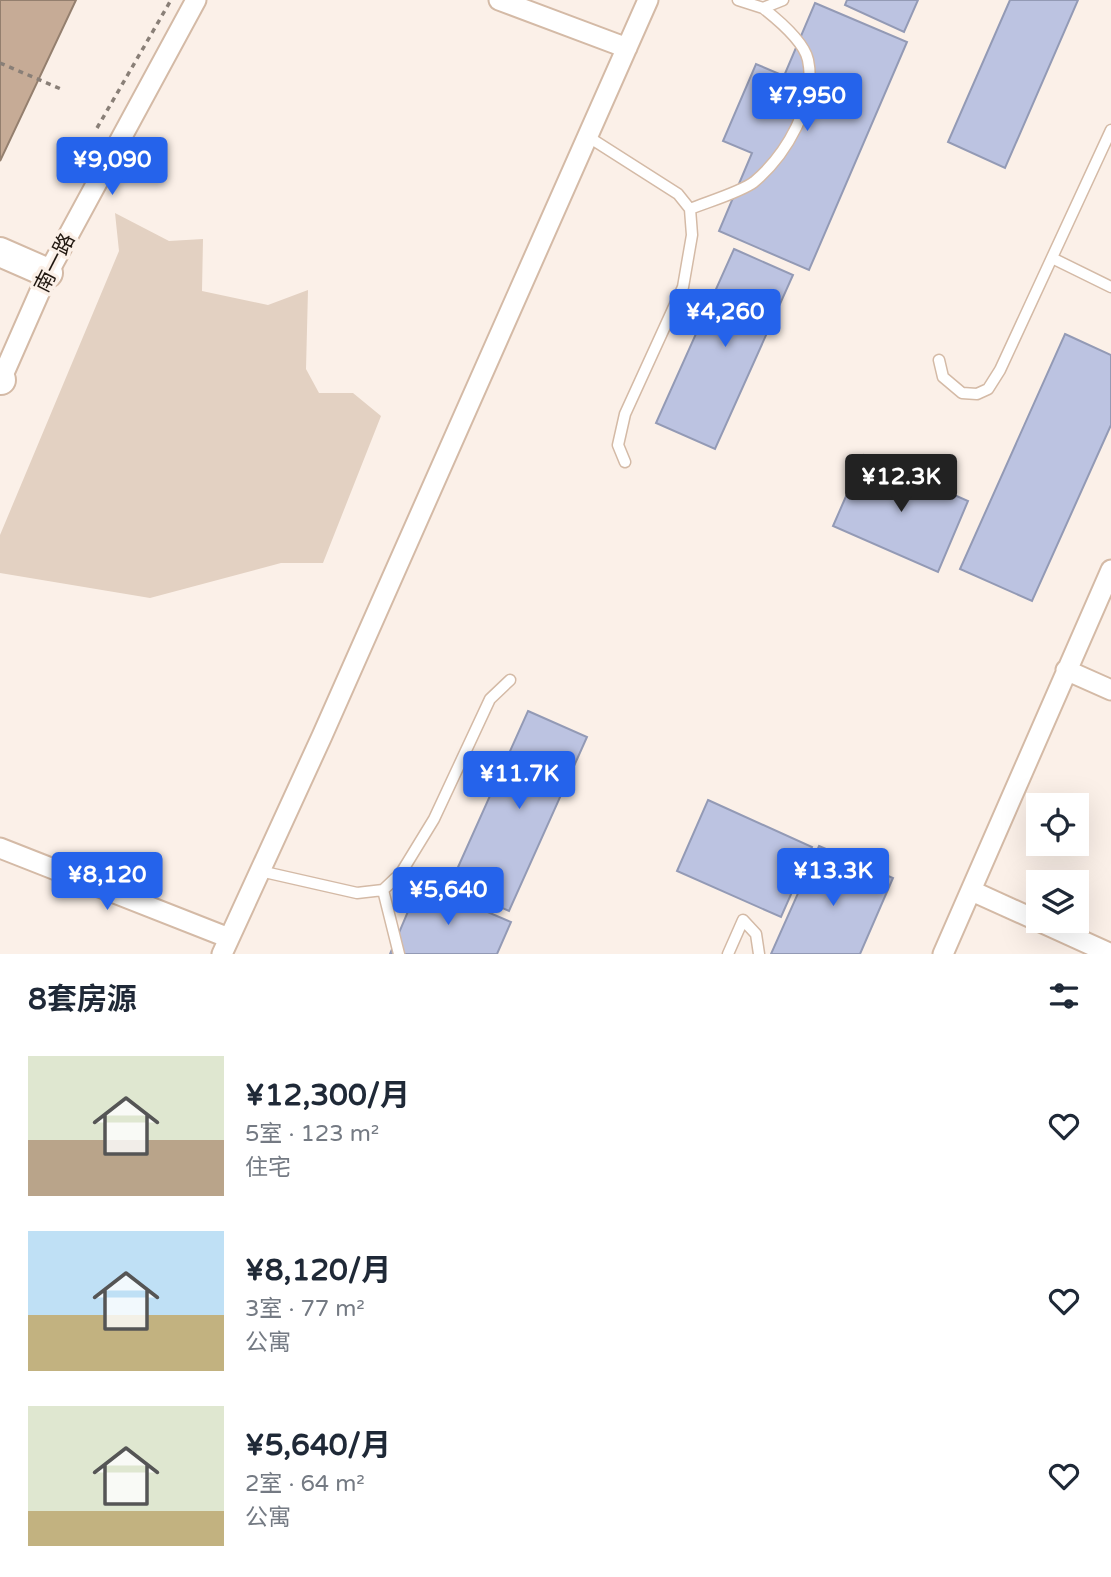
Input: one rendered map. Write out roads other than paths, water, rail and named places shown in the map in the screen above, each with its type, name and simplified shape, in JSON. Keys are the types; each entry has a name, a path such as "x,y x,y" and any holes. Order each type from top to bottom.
{"street":[{"name":"南一路","path":"0,380 48,273 196,0"},
{"path":"499,0 627,48"},
{"path":"0,848 226,946 648,0"},
{"path":"0,252 48,273"},
{"path":"943,954 1111,570"},
{"path":"1066,670 1111,690"},
{"path":"972,891 1111,954"}],"lane":[{"path":"690,209 753,183 791,141 808,95 808,58 786,27 763,8 738,0"},
{"path":"763,8 783,0"},
{"path":"939,360 943,377 962,393 977,394 988,388 1000,370 1111,130"},
{"path":"587,136 678,194 690,209 692,235 683,287 625,414 618,445 625,462"},
{"path":"1052,258 1111,286"},
{"path":"260,871 357,893 383,890 401,873 434,819 490,699 510,680"},
{"path":"383,890 400,954"},
{"path":"728,954 743,920 756,934 759,954"}]}
